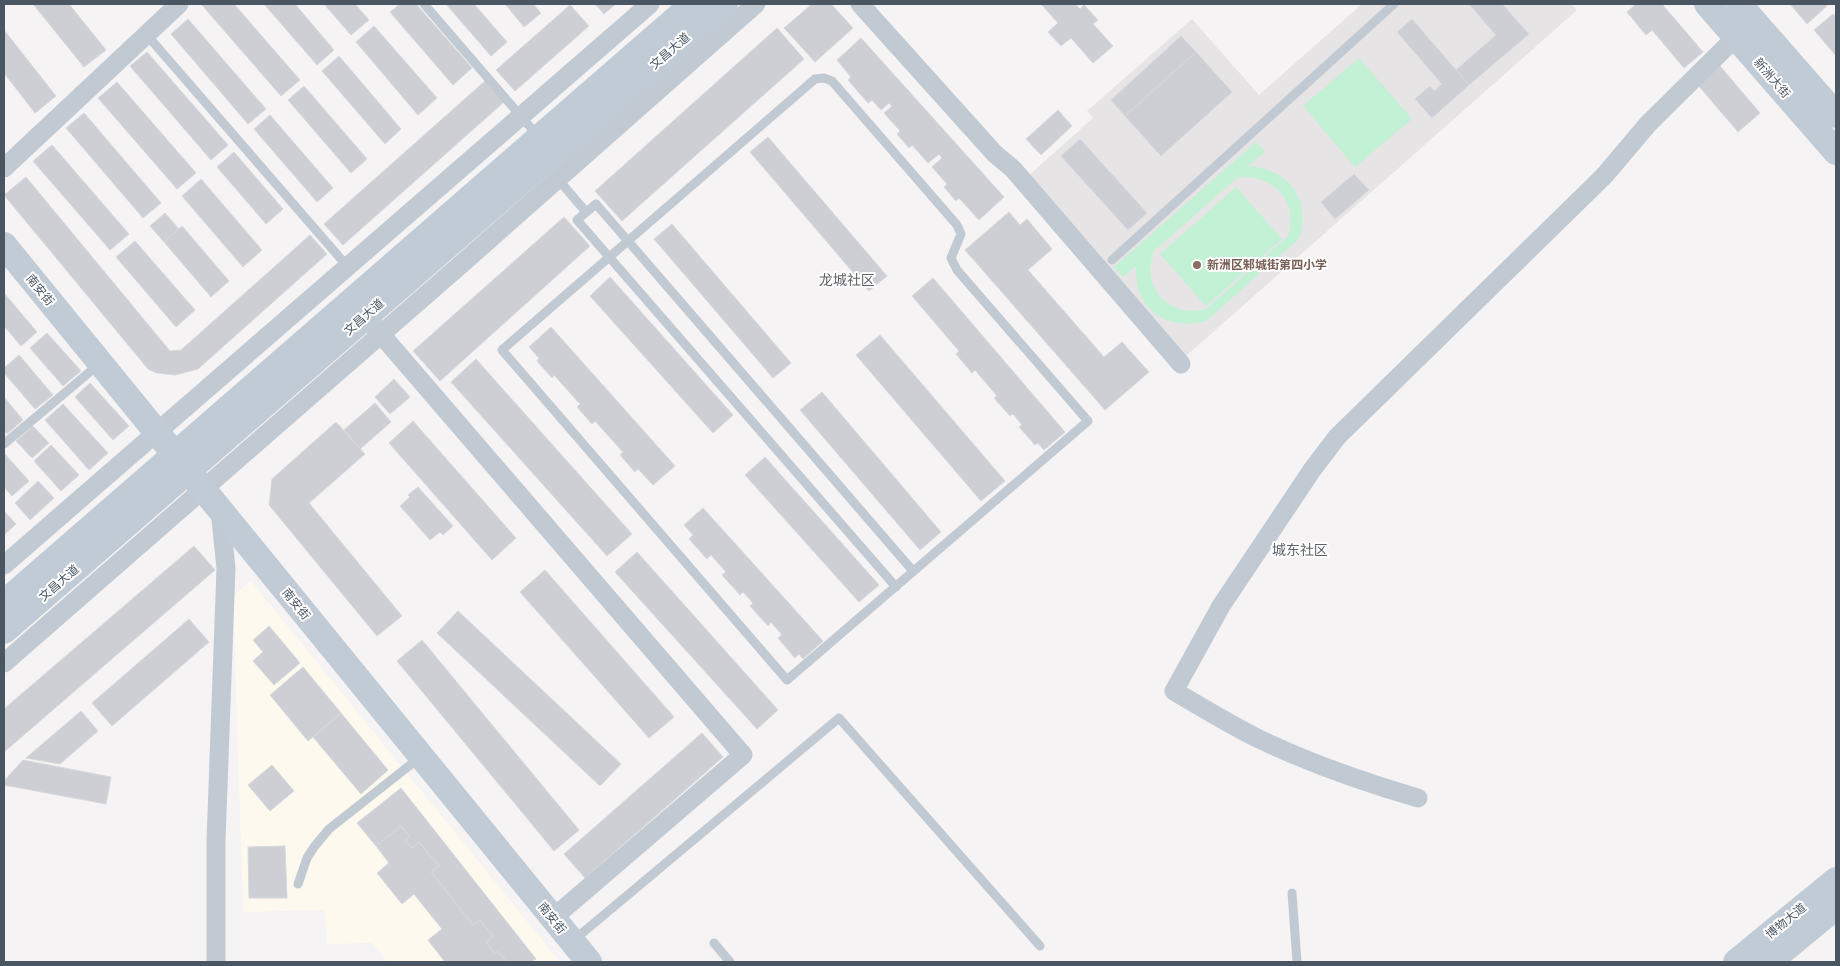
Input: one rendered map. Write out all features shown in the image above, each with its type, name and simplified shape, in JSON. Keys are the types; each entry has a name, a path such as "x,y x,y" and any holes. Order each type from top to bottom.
{"main road":[{"name":"文昌大道","path":"4,630 548,164 694,4"},
{"name":"文昌大道","path":"4,603 189,472 373,325 725,4"},
{"name":"新洲大街","path":"1707,4 1836,152"},
{"name":"新洲大街","path":"1739,4 1836,115"},
{"name":"南安街","path":"4,245 589,962"},
{"name":"博物大道","path":"1736,962 1836,880"},
{"name":"博物大道","path":"1769,962 1836,907"}],"street":[{"path":"4,168 179,4"},
{"path":"4,565 650,4"},
{"path":"548,164 756,4"},
{"path":"860,4 996,154 1012,169 1181,364"},
{"path":"1418,798 1365,783 1297,756 1257,738 1174,691 1221,606 1312,470 1337,437 1604,176 1648,124 1736,37"},
{"path":"373,325 743,755 553,918"},
{"path":"4,663 189,472"},
{"path":"216,962 216,841 226,568 220,510"}],"lane":[{"path":"424,4 520,116 548,164 586,212"},
{"path":"1112,260 1394,4"},
{"path":"146,34 347,266"},
{"path":"824,78 832,81 950,218 961,234 951,258 957,270 1088,421 787,680 502,350 610,257 815,79 824,78"},
{"path":"896,587 577,220 586,212 596,204 914,571"},
{"path":"4,444 100,364"},
{"path":"572,942 839,718 1040,946"},
{"path":"298,884 314,847 329,829 421,757"},
{"path":"1292,893 1297,962"},
{"path":"714,943 730,962"}],"shaded area":[{"name":"新洲区邾城街第四小学","path":"1362,4 1571,4 1577,10 1186,356 1027,177 1093,118 1087,111 1192,19 1259,95"},
{"path":"251,581 560,962 387,962 372,943 327,944 325,910 243,912 233,596"}],"green space":[{"path":"1359,58 1412,119 1355,167 1303,106"},
{"path":"1256,142 1265,152 1248,166 1262,168 1286,180 1294,189 1299,199 1302,211 1302,225 1299,239 1206,321 1191,324 1165,320 1146,305 1140,294 1136,266 1123,277 1114,267","holes":["1237,178 1257,179 1276,188 1283,195 1290,214 1288,236 1206,309 1192,311 1180,309 1169,304 1161,297 1151,277 1154,251"]},
{"path":"1236,187 1282,239 1206,306 1160,254"}],"building":[{"path":"33,4 69,4 106,50 84,67"},
{"path":"201,4 234,4 300,80 281,96"},
{"path":"264,4 295,4 334,50 317,65"},
{"path":"324,4 355,4 369,20 351,35"},
{"path":"400,4 416,4 472,68 453,85 390,12"},
{"path":"446,4 474,4 507,42 491,56"},
{"path":"505,4 533,4 541,13 524,27"},
{"path":"595,4 616,4 604,14"},
{"path":"812,4 831,4 853,28 815,62 784,28"},
{"path":"1041,4 1075,4 1080,9 1084,5 1098,20 1093,24 1113,46 1093,63 1071,38 1061,46 1048,32 1058,23"},
{"path":"1469,4 1502,4 1529,34 1469,85 1456,70 1496,35"},
{"path":"1636,4 1662,4 1703,52 1684,68 1652,30 1646,35 1627,12"},
{"path":"1790,4 1825,4 1827,6 1807,24"},
{"path":"570,5 589,26 515,91 496,70"},
{"path":"1833,14 1836,17 1836,56 1814,30"},
{"path":"188,19 266,109 248,124 171,34"},
{"path":"1412,19 1469,85 1432,118 1415,99 1430,86 1434,91 1442,84 1397,32"},
{"path":"374,26 437,98 418,115 356,42"},
{"path":"777,28 804,59 622,221 595,191"},
{"path":"4,30 56,96 35,113 4,73"},
{"path":"1181,36 1196,52 1125,116 1111,100"},
{"path":"861,38 1004,197 979,220 959,198 956,201 944,187 947,184 932,167 942,158 939,154 928,163 912,145 909,148 897,134 900,131 884,113 892,106 889,103 881,110 872,100 868,103 848,80 851,77 837,60"},
{"path":"147,52 228,145 211,160 130,66"},
{"path":"1196,52 1232,92 1161,156 1125,116"},
{"path":"339,56 401,129 385,144 322,71"},
{"path":"1720,66 1760,113 1738,132 1698,85"},
{"path":"485,81 504,102 343,245 324,224"},
{"path":"117,82 196,173 177,189 98,98"},
{"path":"304,86 367,159 351,173 288,100"},
{"path":"1058,110 1072,126 1041,155 1026,139"},
{"path":"84,113 161,203 143,218 66,128"},
{"path":"270,115 333,188 317,202 254,129"},
{"path":"768,137 887,276 869,291 750,152"},
{"path":"1080,139 1147,213 1128,230 1061,156"},
{"path":"52,145 129,234 110,250 33,161"},
{"path":"234,152 283,209 266,224 217,167"},
{"path":"1354,174 1369,190 1335,219 1321,202"},
{"path":"26,177 170,351 181,350 310,235 327,254 198,369 175,375 157,373 148,369 4,195"},
{"path":"201,179 262,250 243,267 182,196"},
{"path":"1009,212 1020,225 1027,219 1052,249 1028,270 1104,357 1122,342 1149,372 1105,410 965,250"},
{"path":"165,213 179,229 164,242 150,226"},
{"path":"564,217 590,246 440,381 413,351"},
{"path":"672,224 791,363 773,378 654,239"},
{"path":"182,226 229,281 211,297 164,242"},
{"path":"135,241 195,310 176,327 116,257"},
{"path":"610,277 733,415 713,433 590,296"},
{"path":"933,278 1065,432 1044,450 1038,443 1035,445 1019,427 1022,425 1013,414 1010,416 994,398 997,396 975,370 972,373 956,354 959,351 912,296"},
{"path":"4,293 37,332 21,346 4,326"},
{"path":"551,327 675,466 653,485 638,469 635,472 620,455 623,452 595,421 592,424 577,407 580,404 554,375 552,378 537,361 539,358 529,347"},
{"path":"47,333 81,371 63,386 30,348"},
{"path":"880,335 1005,481 981,501 856,355"},
{"path":"19,355 53,395 35,409 4,373 4,368"},
{"path":"476,359 632,534 607,556 451,382"},
{"path":"394,379 410,397 390,414 375,397"},
{"path":"90,383 129,426 113,440 75,397"},
{"path":"822,392 941,532 920,550 800,410"},
{"path":"4,397 23,420 7,434 4,430"},
{"path":"375,403 391,422 360,449 344,430"},
{"path":"63,404 108,453 89,470 45,420"},
{"path":"413,421 516,538 492,560 389,443"},
{"path":"336,422 365,454 309,503 402,616 377,636 269,505 272,479"},
{"path":"33,426 49,443 32,458 16,441"},
{"path":"51,445 79,475 61,491 34,461"},
{"path":"4,453 29,481 12,496 4,487"},
{"path":"765,457 879,585 859,602 745,475"},
{"path":"38,481 54,498 30,520 15,503"},
{"path":"418,487 453,526 443,535 440,532 430,540 400,506 410,497 408,495"},
{"path":"703,508 823,641 803,659 799,654 795,658 778,638 782,635 771,622 768,626 750,606 753,603 743,592 740,595 722,575 726,572 711,555 707,559 689,539 693,535 684,525"},
{"path":"4,511 16,524 4,535"},
{"path":"194,546 215,570 4,752 4,709"},
{"path":"637,552 778,710 757,729 615,572"},
{"path":"545,570 674,717 649,738 520,592"},
{"path":"458,611 621,764 600,786 437,633"},
{"path":"189,619 209,642 112,726 92,703"},
{"path":"269,626 300,663 274,685 253,661 263,652 253,640"},
{"path":"422,640 579,830 554,851 397,661"},
{"path":"303,667 341,713 308,741 270,695"},
{"path":"81,711 98,731 60,764 26,758"},
{"path":"341,713 388,770 361,794 313,737"},
{"path":"702,733 723,757 585,878 564,854"},
{"path":"23,760 111,777 106,804 4,785 4,781"},
{"path":"272,765 294,791 270,811 248,785"},
{"path":"401,788 536,959 531,962 504,962 506,961 498,951 495,954 486,942 493,936 480,920 473,925 431,872 439,866 419,842 412,848 405,840 409,836 401,826 376,846 357,823"},
{"path":"401,826 409,836 405,840 412,848 419,842 439,866 431,872 473,925 480,920 493,936 486,942 495,954 498,951 506,961 445,962 428,940 442,929 414,894 402,904 377,873 389,863 376,846"},
{"path":"285,846 287,898 249,898 248,847"}],"place":[{"name":"新洲区邾城街第四小学","path":"1197,265"}],"district":[{"name":"龙城社区","path":"847,280"},
{"name":"城东社区","path":"1300,550"}]}
